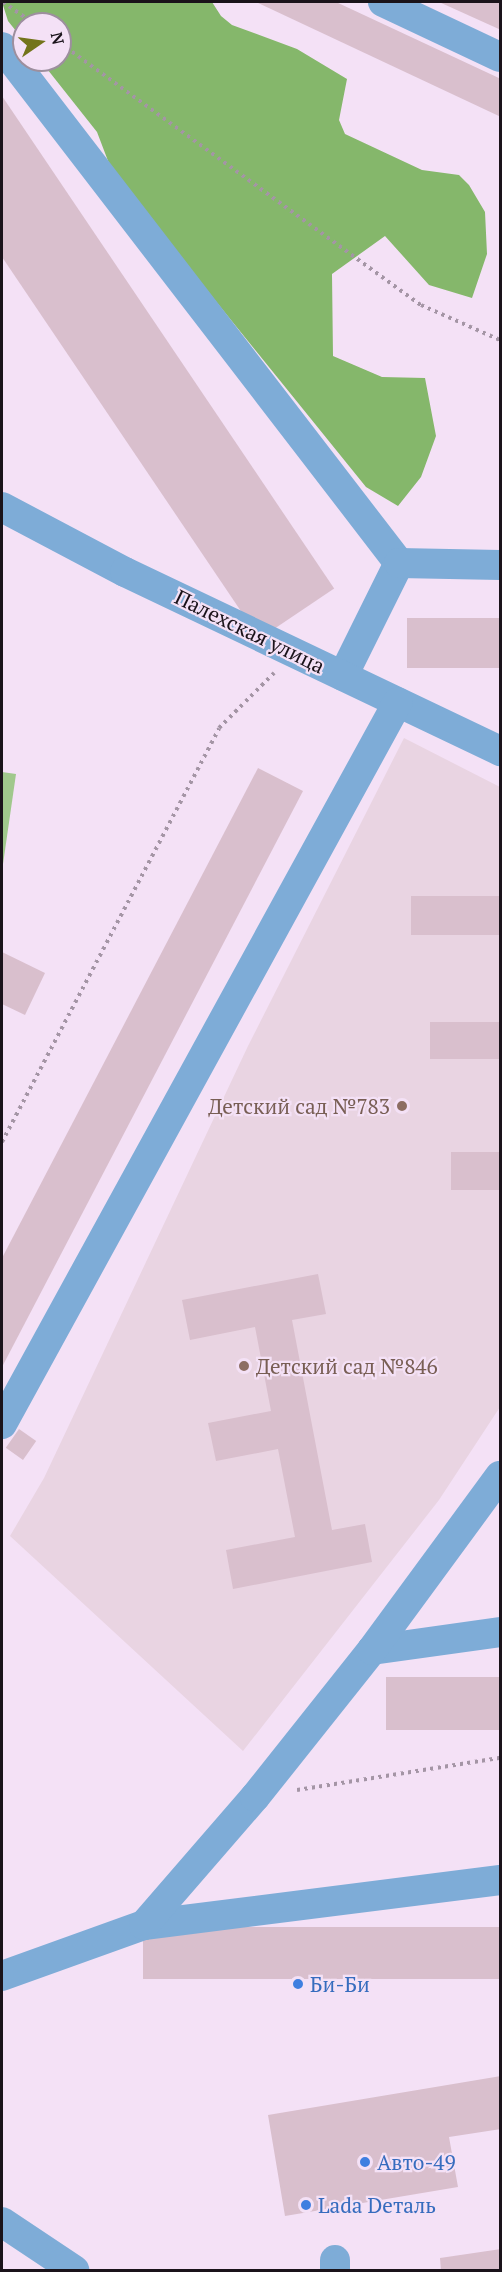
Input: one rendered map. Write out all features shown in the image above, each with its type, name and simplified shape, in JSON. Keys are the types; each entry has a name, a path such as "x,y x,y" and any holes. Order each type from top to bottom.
{"street":[{"path":"383,2 501,57"},
{"path":"2,47 399,563"},
{"name":"Палехская улица","path":"2,507 294,654 501,751"},
{"path":"399,563 501,565"},
{"path":"343,676 399,563"},
{"path":"2,1424 398,702"},
{"path":"144,1925 255,1797 372,1650 501,1476"},
{"path":"372,1650 501,1632"},
{"path":"2,1976 144,1925 501,1880"},
{"path":"2,2222 74,2271"}],"path":[{"path":"3,2 17,12"},
{"path":"72,52 421,305 501,340"},
{"path":"2,1142 219,728 294,654"},
{"path":"255,1797 501,1758"}],"shaded area":[{"path":"404,738 500,787 500,1407 439,1500 243,1751 10,1536 44,1478 248,1046"}],"green space":[{"path":"2,2 212,2 221,16 232,25 297,49 347,79 339,120 345,134 422,170 459,175 469,185 485,212 487,254 472,298 429,285 385,236 332,274 333,356 382,377 425,378 436,436 421,477 398,506 366,487 113,174 97,132 50,72 72,72 72,12 12,12 12,26"},
{"path":"2,772 16,774 2,871"}],"building":[{"path":"256,2 336,2 501,79 501,117"},
{"path":"439,2 501,2 501,30"},
{"path":"2,96 334,588 260,639 2,257"},
{"path":"407,618 500,618 500,668 407,668"},
{"path":"258,768 303,791 2,1367 2,1258"},
{"path":"411,896 500,896 500,935 411,935"},
{"path":"2,952 45,973 25,1015 2,1004"},
{"path":"430,1022 500,1022 500,1059 430,1059"},
{"path":"451,1152 500,1152 500,1190 451,1190"},
{"path":"318,1274 326,1314 292,1320 332,1530 365,1524 372,1562 233,1589 226,1550 295,1537 278,1449 216,1461 208,1423 271,1411 255,1327 190,1340 182,1300"},
{"path":"19,1429 36,1441 23,1460 6,1448"},
{"path":"386,1677 500,1677 500,1730 386,1730"},
{"path":"143,1927 500,1927 500,1979 143,1979"},
{"name":"Авто-49","path":"501,2076 501,2129 449,2137 458,2187 285,2216 268,2115"},
{"path":"501,2249 501,2271 441,2271 440,2258"}],"place":[{"name":"Детский сад №783","path":"402,1106"},
{"name":"Детский сад №846","path":"244,1366"},
{"name":"Би-Би","path":"298,1984"},
{"name":"Авто-49","path":"365,2162"},
{"name":"Lada Dеталь","path":"306,2205"}]}
